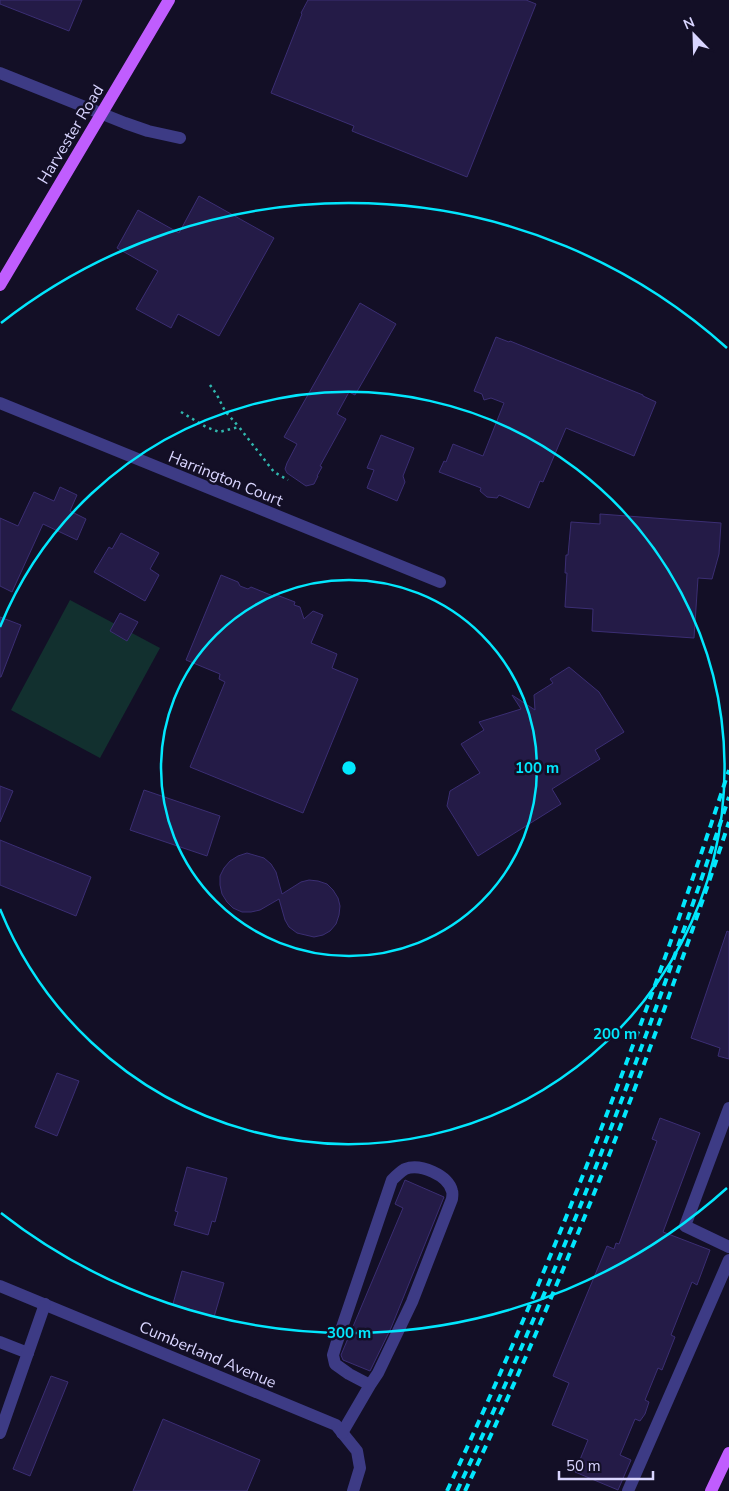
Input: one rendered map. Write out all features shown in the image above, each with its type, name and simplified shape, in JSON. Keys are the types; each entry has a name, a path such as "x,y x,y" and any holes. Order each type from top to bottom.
{"main road":[{"name":"Harvester Road","path":"0,285 169,0"},
{"path":"711,1491 729,1453"}],"street":[{"path":"0,73 148,131 180,138"},
{"name":"Harrington Court","path":"0,403 440,582"},
{"path":"729,1108 685,1226 729,1247"},
{"path":"342,1433 378,1373 412,1302 452,1199 453,1192 447,1183 430,1170 417,1167 406,1169 392,1180 336,1345 335,1364 349,1374 370,1384"},
{"path":"628,1491 729,1260"},
{"name":"Cumberland Avenue","path":"0,1286 336,1425 357,1451 360,1468 353,1490"},
{"path":"1,1429 45,1304"},
{"path":"0,1342 28,1353"}],"path":[{"path":"210,384 218,395 225,411 239,426 274,472 288,480"},
{"path":"181,412 219,432 239,426"}],"green space":[{"path":"70,600 160,648 100,758 11,710"}],"building":[{"path":"0,0 82,0 69,31 0,4"},
{"path":"308,0 526,0 536,4 467,177 352,131 354,126 271,93 301,13"},
{"path":"199,196 274,238 219,336 178,314 171,328 136,309 158,271 117,248 138,210 179,233"},
{"path":"360,303 396,324 355,395 349,392 337,414 346,419 320,466 322,467 314,484 306,486 287,473 285,469 297,444 284,437"},
{"path":"496,337 643,395 656,402 634,456 566,428 543,482 540,481 529,508 499,495 497,498 487,497 480,491 481,488 439,472 444,461 446,462 453,444 483,456 504,403 491,398 484,400 482,394 474,391"},
{"path":"381,435 414,448 403,476 405,482 397,501 367,488 374,470 367,468"},
{"path":"60,487 77,495 70,511 86,519 77,540 43,524 12,592 0,586 0,518 18,526 34,492 54,501"},
{"path":"600,514 721,523 719,554 712,579 698,578 694,638 592,631 593,609 565,607 566,555 568,555 571,522 600,524"},
{"path":"121,533 159,553 150,569 159,575 145,601 94,572 109,547 112,549"},
{"path":"221,575 238,582 240,586 248,589 251,587 295,602 294,605 300,607 304,619 313,611 323,615 311,643 337,654 332,668 358,679 303,813 190,767 225,682 219,679 220,674 186,660"},
{"path":"120,613 138,622 127,641 110,631"},
{"path":"0,617 21,625 1,677 0,677"},
{"path":"569,667 599,692 624,732 595,750 600,759 552,789 561,804 478,856 447,806 450,791 480,773 461,744 484,730 479,722 521,709 512,695 535,710 534,695 553,683 550,679"},
{"path":"0,786 13,791 0,822"},
{"path":"144,790 220,816 207,856 130,830"},
{"path":"0,840 91,877 76,916 0,885"},
{"path":"247,853 264,858 271,864 276,872 282,894 301,882 309,880 327,884 338,898 340,906 336,924 330,931 314,937 297,933 289,927 285,920 279,899 260,910 251,912 242,912 233,908 222,894 220,876 230,861"},
{"path":"727,931 729,932 729,1059 718,1056 720,1048 691,1038"},
{"path":"57,1073 79,1081 57,1136 35,1127"},
{"path":"660,1118 700,1133 663,1232 710,1250 697,1285 692,1282 671,1335 675,1337 662,1370 658,1368 645,1400 649,1402 645,1414 640,1421 635,1419 620,1455 631,1460 618,1490 575,1472 588,1440 552,1425 569,1383 553,1376 607,1246 614,1249 616,1243 619,1244 657,1141 652,1139"},
{"path":"187,1167 227,1178 215,1222 212,1221 208,1235 174,1225 178,1212 175,1211"},
{"path":"405,1180 444,1197 391,1328 370,1371 343,1360 341,1355 403,1208 395,1204"},
{"path":"182,1271 224,1283 214,1317 173,1304"},
{"path":"51,1376 68,1382 30,1476 13,1469"},
{"path":"163,1419 260,1460 247,1491 133,1491"}],"railway":[{"path":"447,1491 526,1314 599,1135 667,953 729,770"},
{"path":"457,1491 496,1406 569,1235 636,1061 729,797"},
{"path":"465,1491 503,1409 574,1244 670,992 729,822"}]}
